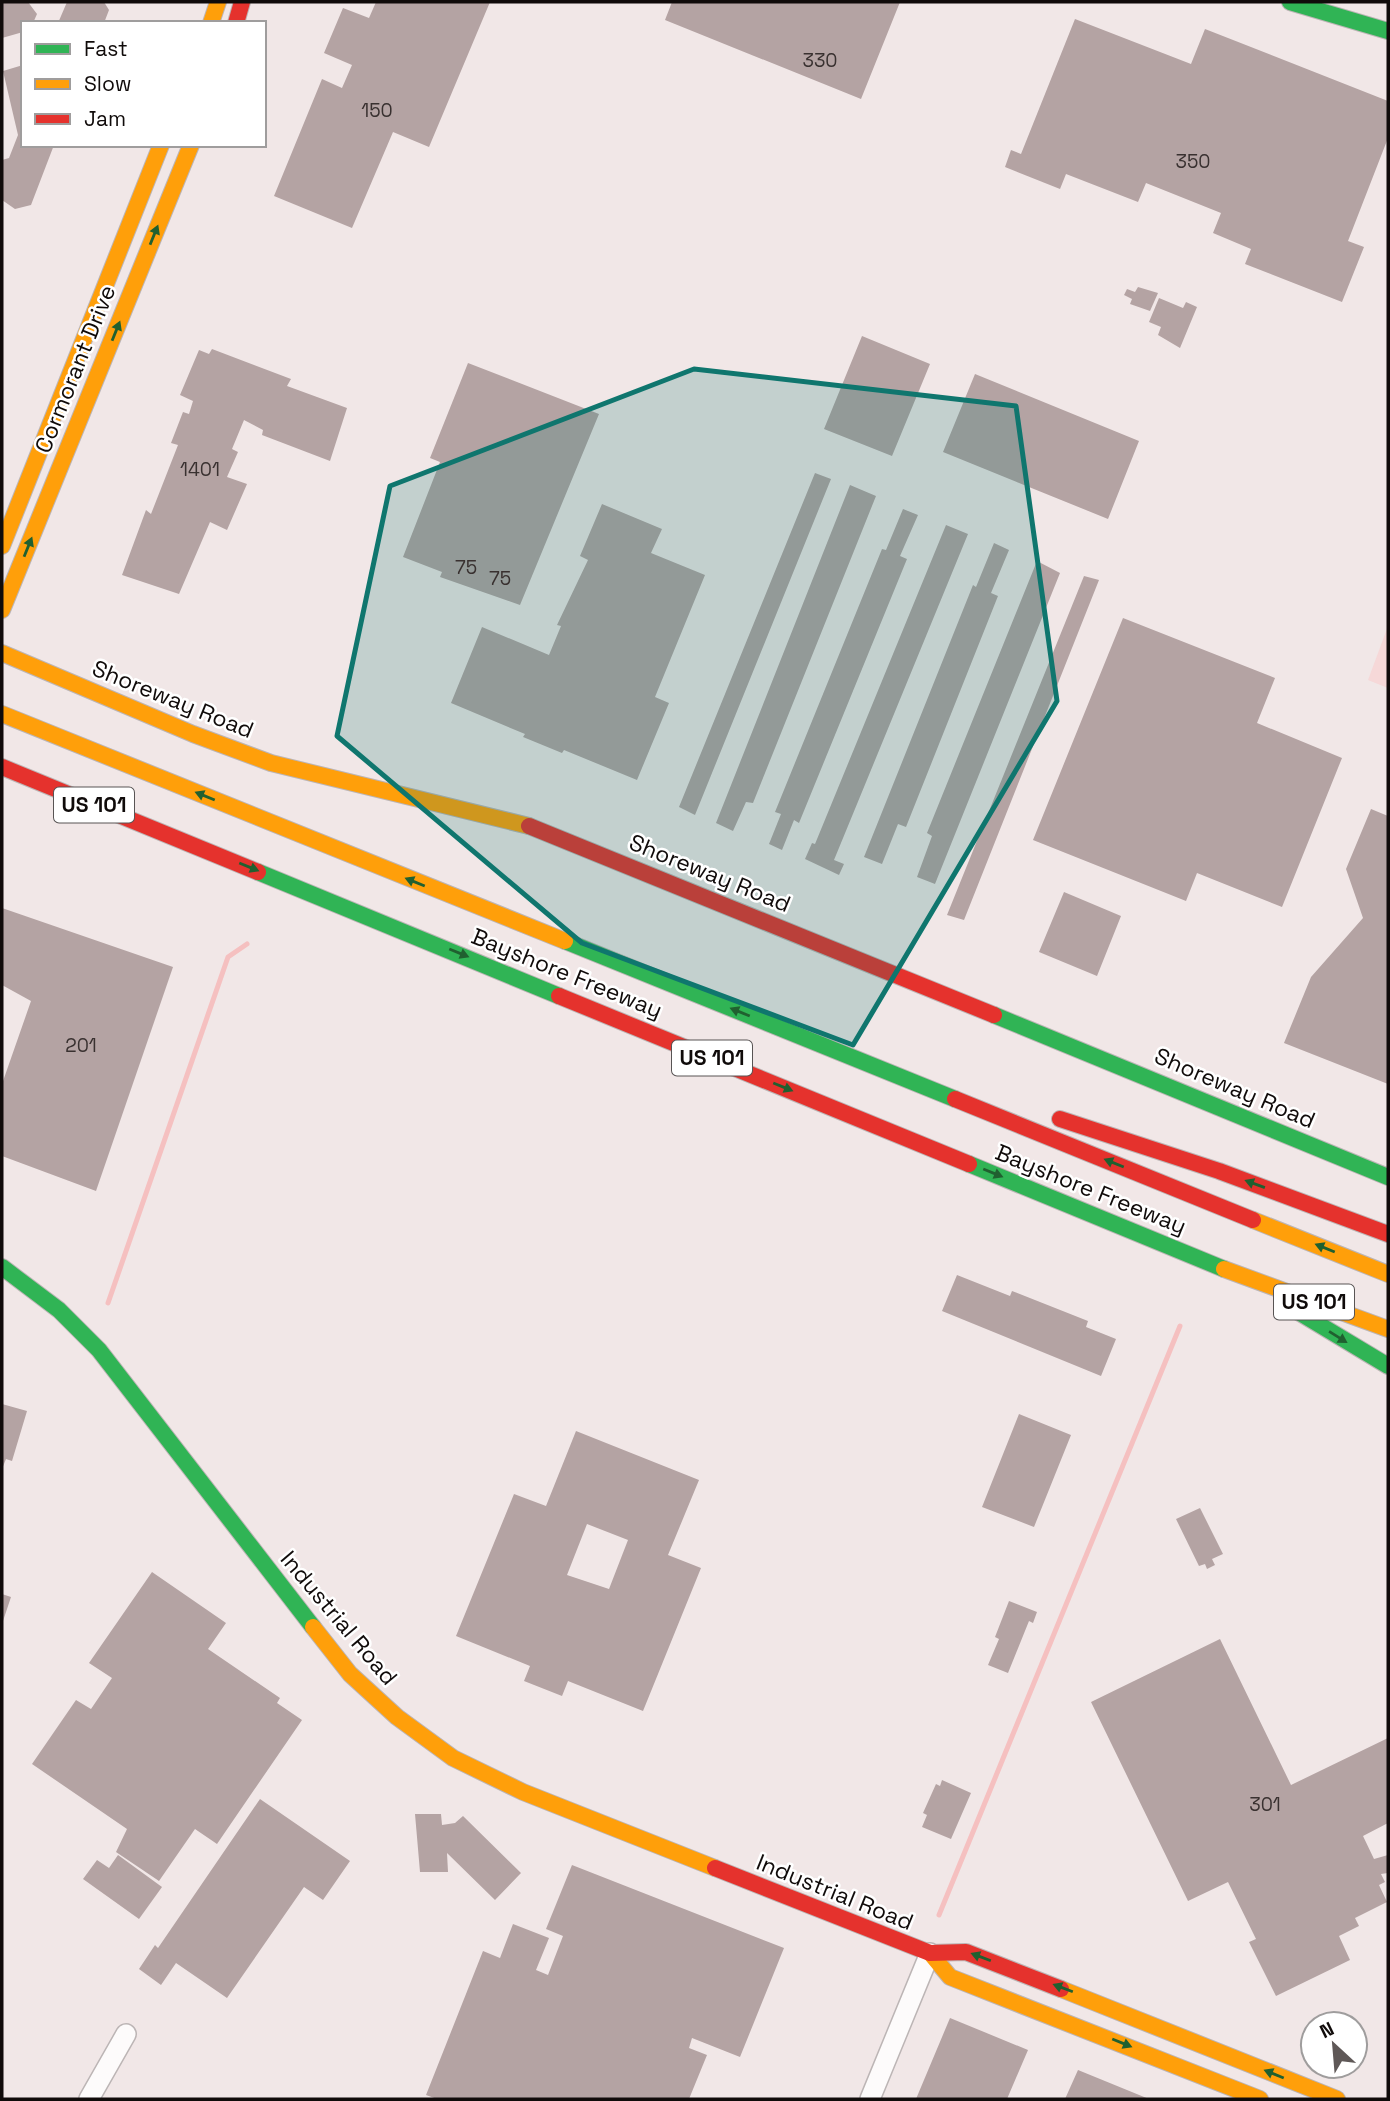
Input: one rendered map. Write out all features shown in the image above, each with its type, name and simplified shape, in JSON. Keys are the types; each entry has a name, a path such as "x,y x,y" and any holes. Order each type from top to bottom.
{"main road":[{"path":"212,21 218,2"},
{"path":"237,21 242,2"},
{"path":"1290,2 1388,30"},
{"name":"Cormorant Drive","path":"2,546 160,147"},
{"name":"Cormorant Drive","path":"2,610 190,147"},
{"name":"Shoreway Road","path":"2,653 251,756 310,774 516,821 553,834 1388,1177"},
{"name":"Bayshore Freeway","path":"2,714 1388,1274"},
{"name":"Bayshore Freeway","path":"2,767 1239,1275 1388,1329"},
{"path":"28,795 185,842"},
{"path":"804,1038 1014,1104"},
{"path":"1040,1113 1219,1171 1388,1234"},
{"name":"Industrial Road","path":"2,1267 59,1310 99,1350 351,1674 405,1723 453,1758 523,1792 930,1953 966,1952 1337,2099"},
{"path":"1239,1275 1388,1366"},
{"name":"Industrial Road","path":"930,1953 950,1977 1260,2099"}],"street":[{"path":"870,2099 930,1953"},
{"path":"89,2099 126,2034"}],"highlighted area":[{"path":"694,369 1016,406 1057,701 853,1045 582,943 337,736 390,486"}],"shaded area":[{"path":"1388,626 1388,688 1368,680"}],"building":[{"path":"2,2 28,2 37,14 34,21 21,21 21,33 2,38"},
{"path":"67,2 104,2 109,10 105,21 59,21"},
{"path":"376,2 490,2 429,147 393,132 352,228 274,196 322,79 342,88 352,65 324,53 343,8 369,18"},
{"path":"672,2 900,2 861,99 665,20"},
{"path":"1075,19 1191,64 1205,29 1388,101 1388,138 1348,241 1364,247 1342,302 1245,264 1251,249 1213,233 1221,213 1146,183 1138,202 1066,174 1060,189 1005,167 1011,150 1021,154"},
{"path":"21,66 21,147 53,147 31,205 15,209 2,200 2,160 9,158 18,135 3,71"},
{"path":"1138,287 1158,293 1150,311 1130,304 1132,299 1124,295 1127,289 1135,292"},
{"path":"1159,298 1183,308 1186,302 1197,307 1180,348 1158,335 1161,327 1149,322"},
{"path":"862,336 930,364 892,456 824,429"},
{"path":"212,349 291,379 287,386 347,408 330,461 262,435 263,430 244,420 232,449 238,452 227,477 247,484 227,530 210,522 179,594 122,575 146,510 151,514 178,445 171,443 183,412 189,414 193,401 180,395 199,350 209,354"},
{"path":"468,363 599,414 520,605 440,577 442,572 403,557 440,462 430,458"},
{"path":"975,374 1139,441 1108,519 943,452"},
{"path":"815,473 831,479 695,815 679,807"},
{"path":"850,485 876,496 753,803 746,802 733,831 716,823"},
{"path":"602,504 662,529 651,553 705,575 655,697 669,703 637,780 564,750 562,753 523,737 525,734 451,703 482,627 549,655 561,626 557,625 588,560 580,556"},
{"path":"903,509 918,515 900,556 907,559 799,823 794,820 782,850 769,844 781,814 775,812 882,549 886,550"},
{"path":"946,525 968,534 834,860 844,864 839,875 805,859 812,843 815,844"},
{"path":"994,543 1009,550 991,593 998,596 906,827 898,824 882,864 864,857 973,585 976,587"},
{"path":"1037,561 1060,573 935,884 917,877 932,836 927,833"},
{"path":"1084,576 1099,580 964,920 947,915"},
{"path":"1123,618 1275,678 1257,723 1342,758 1282,907 1197,873 1186,901 1033,840"},
{"path":"1371,809 1388,816 1388,1084 1284,1043 1311,977 1363,918 1346,869"},
{"path":"1064,892 1121,916 1097,976 1039,952"},
{"path":"2,908 173,967 96,1191 2,1156 2,1084 31,1001 2,985"},
{"path":"957,1275 1010,1296 1012,1291 1088,1321 1086,1327 1116,1339 1101,1376 942,1311"},
{"path":"2,1404 27,1411 12,1461 6,1459 2,1469"},
{"path":"1019,1414 1071,1435 1034,1527 982,1507"},
{"path":"576,1431 699,1480 668,1555 701,1568 643,1711 568,1681 562,1696 524,1681 530,1666 456,1636 514,1494 546,1506","holes":["587,1524 628,1540 609,1589 567,1575"]},
{"path":"1200,1508 1223,1554 1212,1559 1215,1565 1207,1569 1205,1564 1199,1566 1176,1519"},
{"path":"152,1572 226,1623 208,1649 280,1698 277,1703 302,1720 217,1844 195,1829 159,1881 116,1852 127,1829 32,1764 76,1700 91,1709 112,1678 89,1663"},
{"path":"2,1594 11,1597 2,1624"},
{"path":"1009,1601 1037,1612 1033,1623 1029,1621 1008,1673 988,1665 999,1639 995,1637"},
{"path":"1220,1639 1291,1785 1388,1738 1388,1823 1363,1836 1374,1859 1388,1855 1388,1873 1381,1874 1385,1882 1379,1885 1387,1902 1355,1918 1359,1926 1339,1936 1350,1960 1276,1996 1249,1942 1256,1939 1228,1882 1188,1901 1091,1702"},
{"path":"942,1780 971,1793 951,1839 922,1827 927,1815 923,1813 936,1784 940,1786"},
{"path":"260,1799 350,1861 323,1900 304,1887 227,1998 176,1963 161,1985 139,1969 155,1945 158,1948"},
{"path":"415,1814 441,1814 442,1825 455,1823 463,1816 521,1873 495,1900 447,1853 448,1872 420,1872"},
{"path":"118,1855 162,1887 139,1919 83,1879 97,1860 109,1868"},
{"path":"572,1865 784,1948 740,2057 692,2038 689,2048 707,2055 689,2099 437,2099 426,2095 483,1951 500,1958 513,1924 549,1938 536,1970 548,1975 563,1936 546,1929"},
{"path":"950,2018 1028,2050 1007,2099 916,2099"},
{"path":"1078,2070 1149,2099 1065,2099"}],"waterway":[{"path":"108,1303 228,957 247,944"},
{"path":"939,1915 1180,1326"}],"traffic: fast":[{"path":"1290,2 1388,31"},
{"path":"258,872 559,996"},
{"path":"565,941 955,1099"},
{"path":"994,1015 1388,1177"},
{"path":"969,1164 1224,1269"},
{"path":"2,1267 59,1310 99,1350 313,1627"},
{"path":"1295,1310 1388,1366"}],"traffic: slow":[{"path":"212,21 218,2"},
{"path":"2,546 160,147"},
{"path":"2,610 190,147"},
{"path":"2,653 193,734 271,763 529,826"},
{"path":"2,714 565,941"},
{"path":"1253,1220 1388,1274"},
{"path":"1224,1269 1388,1329"},
{"path":"313,1627 350,1674 397,1717 453,1758 523,1792 715,1868"},
{"path":"930,1953 950,1977 1260,2099"},
{"path":"1061,1989 1337,2099"}],"traffic: jam":[{"path":"237,21 242,2"},
{"path":"2,767 258,872"},
{"path":"529,826 994,1015"},
{"path":"559,996 969,1164"},
{"path":"955,1099 1253,1220"},
{"path":"1060,1119 1219,1171 1388,1234"},
{"path":"715,1868 930,1953 966,1952 1061,1989"}]}
